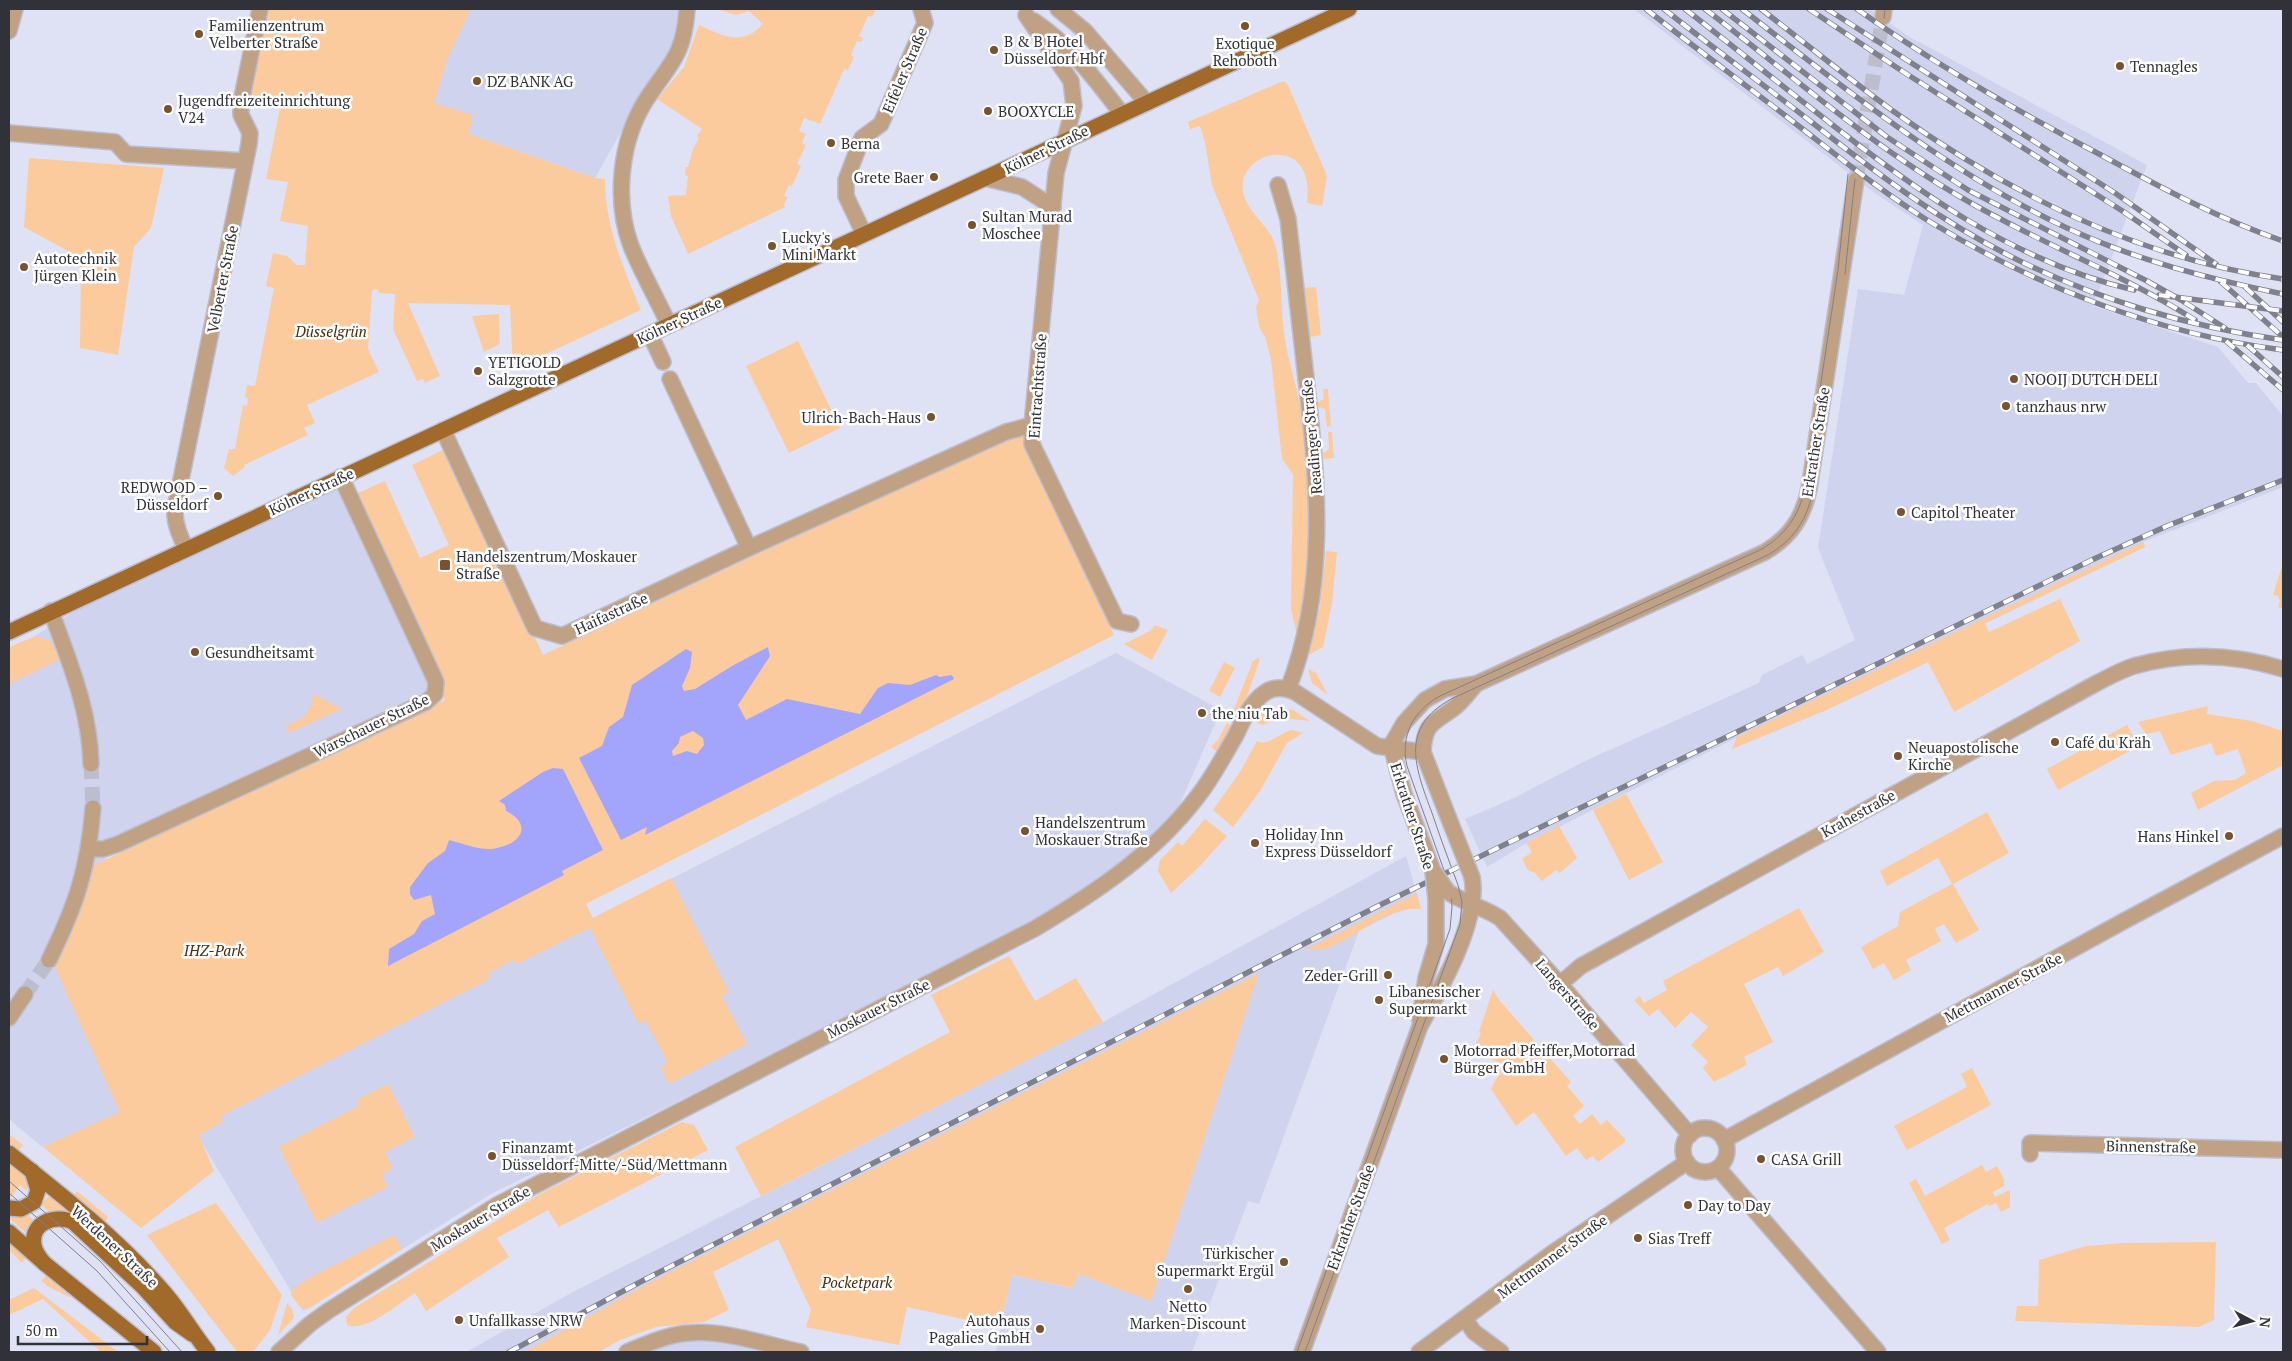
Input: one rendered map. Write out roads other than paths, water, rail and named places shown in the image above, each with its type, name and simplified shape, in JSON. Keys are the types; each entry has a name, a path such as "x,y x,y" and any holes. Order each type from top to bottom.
{"main road":[{"name":"Kölner Straße","path":"9,632 1349,9"},
{"name":"Werdener Straße","path":"9,1153 96,1225 139,1266 183,1314 208,1352"},
{"path":"9,1208 21,1209 34,1202 38,1190 32,1171"},
{"path":"44,1263 34,1244 34,1237 44,1222 64,1218 73,1222 142,1286 175,1322 197,1338"},
{"path":"9,1232 44,1263 154,1352"}],"street":[{"path":"9,30 15,9"},
{"name":"Velberter Straße","path":"186,549 174,516 250,133 241,115 241,102 260,9"},
{"path":"669,325 631,246 626,227 621,190 625,155 632,129 646,101 673,63 682,45 686,9"},
{"name":"Eifeler Straße","path":"864,234 846,196 846,180 862,138 881,124 925,23 921,9"},
{"path":"1058,9 1085,30 1147,103"},
{"path":"1023,12 1046,29 1064,46 1106,92 1122,114"},
{"name":"Eintrachtstraße","path":"1023,12 1071,81 1074,106 1056,173 1032,425 1032,444 1117,621 1131,624"},
{"path":"9,133 115,142 126,154 245,161"},
{"path":"985,178 1022,187 1053,207"},
{"name":"Erkrather Straße","path":"1420,1026 1426,978 1436,944 1442,896 1404,794 1392,749 1400,728 1425,700 1445,688 1476,684 1765,552 1780,542 1792,530 1801,516 1807,497 1856,180"},
{"name":"Readinger Straße","path":"1278,185 1288,220 1314,448 1318,516 1317,560 1310,607 1298,663 1288,689"},
{"path":"650,334 663,362"},
{"path":"670,379 749,548"},
{"name":"Haifastraße","path":"443,430 535,628 562,636 749,548 1006,432 1032,425"},
{"name":"Warschauer Straße","path":"89,849 103,850 118,844 426,702 434,694 436,682 342,477"},
{"path":"51,611 80,692 88,729 91,764"},
{"name":"Krahestraße","path":"1560,984 1581,966 1692,904 2095,684 2132,666 2192,656 2218,656 2239,658 2283,669"},
{"name":"Erkrather Straße","path":"1302,1352 1420,1026 1443,985 1472,906 1474,896 1472,877 1423,752 1425,736 1436,719 1453,708 1476,684"},
{"name":"Moskauer Straße","path":"280,1352 310,1324 328,1311 498,1205 1034,928 1114,878 1138,859 1198,796 1220,762 1253,703 1267,691 1274,688 1288,689"},
{"path":"1288,689 1325,711 1373,744 1392,749 1423,752"},
{"path":"49,960 76,900 89,849 93,808"},
{"name":"Mettmanner Straße","path":"1724,1140 2131,916 2283,836"},
{"name":"Langerstraße","path":"1442,896 1492,912 1500,918 1560,984 1690,1135"},
{"path":"9,1018 25,994"},
{"path":"1708,1129 1718,1132 1724,1140 1726,1155 1718,1168 1701,1172 1687,1162 1684,1148 1690,1135 1698,1130 1708,1129"},
{"name":"Binnenstraße","path":"2030,1154 2030,1143 2283,1150"},
{"name":"Mettmanner Straße","path":"1419,1352 1551,1254 1687,1162"},
{"path":"1718,1168 1878,1352"},
{"path":"1465,1319 1474,1332 1501,1352"},
{"path":"627,1352 671,1336 690,1332 723,1335 801,1352"}],"water":[{"path":"768,647 770,656 738,705 746,720 787,699 860,714 878,688 888,683 910,685 936,675 940,677 952,675 954,679 645,835 647,827 621,840 579,758 602,746 609,727 623,717 632,685 686,649 692,652 690,668 682,686 684,691 695,689","holes":["693,731 703,738 704,745 697,754 687,751 673,756 672,751 679,743 680,737"]},
{"path":"553,768 563,769 603,850 562,871 564,875 388,966 389,949 414,934 422,921 435,914 431,895 414,900 410,894 410,887 428,863 445,851 449,840 491,849 515,840 520,835 520,823 506,811 505,805 499,801 543,772"}],"tunnel":[{"path":"1856,180 1883,17"},
{"path":"91,764 93,808"},
{"path":"25,994 49,960"}],"tram line":[{"path":"1884,18 1885,9"},
{"path":"1297,1352 1450,929 1451,890 1407,766 1405,745 1411,725 1422,709 1440,696 1760,550 1784,532 1799,508 1805,488 1838,270 1848,174"},
{"path":"1845,274 1855,179"},
{"path":"1305,1352 1460,924 1462,902 1458,885 1420,780 1417,764 1418,736 1424,723 1435,710 1451,699 1768,555 1784,544 1796,531 1810,503 1821,435"},
{"path":"9,1181 100,1261 182,1352"},
{"path":"9,1193 97,1271 170,1352"}],"railway":[{"path":"1646,9 1877,186 1927,220 1968,244 2010,266 2098,304 2189,332 2236,343 2283,350"},
{"path":"1664,9 1885,178 1958,227 2010,256 2075,285 2143,309 2213,327 2283,340"},
{"path":"1685,9 1889,168 1966,219 2047,261 2090,277 2134,290"},
{"path":"1705,9 1831,108 1896,156 1930,178 1992,215 2138,287 2195,320"},
{"path":"1722,9 1887,137 1968,190 2147,281 2225,328"},
{"path":"1742,9 1899,128 1939,156 2023,206 2067,228 2119,250 2200,275 2283,294"},
{"path":"1761,9 1893,111 1937,141 2030,195 2078,219 2178,256 2230,269 2283,279"},
{"path":"1809,9 1902,71 2124,212 2186,255"},
{"path":"1827,9 2115,193 2216,264"},
{"path":"1857,9 1946,68 2038,121 2190,202 2236,223 2283,241"},
{"path":"2221,282 2283,337"},
{"path":"2245,287 2283,322"},
{"path":"2159,295 2283,311"},
{"path":"2226,341 2283,390"},
{"path":"2247,345 2283,377"},
{"path":"509,1352 644,1280 1382,904 2096,558 2167,526 2283,480"}],"place":[{"name":"Exotique Rehoboth","path":"1245,26"},
{"name":"Familienzentrum Velberter Straße","path":"199,34"},
{"name":"B & B Hotel Düsseldorf Hbf","path":"994,50"},
{"name":"Tennagles","path":"2120,66"},
{"name":"DZ BANK AG","path":"477,81"},
{"name":"Jugendfreizeiteinrichtung V24","path":"168,109"},
{"name":"BOOXYCLE","path":"988,111"},
{"name":"Berna","path":"831,143"},
{"name":"Grete Baer","path":"934,177"},
{"name":"Sultan Murad Moschee","path":"972,225"},
{"name":"Lucky's Mini Markt","path":"772,246"},
{"name":"Autotechnik Jürgen Klein","path":"24,267"},
{"name":"YETIGOLD Salzgrotte","path":"478,371"},
{"name":"NOOIJ DUTCH DELI","path":"2014,379"},
{"name":"tanzhaus nrw","path":"2006,406"},
{"name":"Ulrich-Bach-Haus","path":"931,417"},
{"name":"REDWOOD – Düsseldorf","path":"218,496"},
{"name":"Capitol Theater","path":"1901,512"},
{"name":"Handelszentrum/Moskauer Straße","path":"445,565"},
{"name":"Gesundheitsamt","path":"195,652"},
{"name":"the niu Tab","path":"1202,713"},
{"name":"Café du Kräh","path":"2055,742"},
{"name":"Neuapostolische Kirche","path":"1898,756"},
{"name":"Handelszentrum Moskauer Straße","path":"1025,831"},
{"name":"Hans Hinkel","path":"2229,836"},
{"name":"Holiday Inn Express Düsseldorf","path":"1255,843"},
{"name":"Zeder-Grill","path":"1388,975"},
{"name":"Libanesischer Supermarkt","path":"1379,1000"},
{"name":"Motorrad Pfeiffer,Motorrad Bürger GmbH","path":"1444,1059"},
{"name":"Finanzamt Düsseldorf-Mitte/-Süd/Mettmann","path":"492,1156"},
{"name":"CASA Grill","path":"1761,1159"},
{"name":"Day to Day","path":"1688,1205"},
{"name":"Sias Treff","path":"1638,1238"},
{"name":"Türkischer Supermarkt Ergül","path":"1284,1262"},
{"name":"Netto Marken-Discount","path":"1188,1289"},
{"name":"Unfallkasse NRW","path":"459,1320"},
{"name":"Autohaus Pagalies GmbH","path":"1040,1329"}],"park label":[{"name":"Düsselgrün","path":"331,331"},
{"name":"IHZ-Park","path":"214,950"},
{"name":"Pocketpark","path":"857,1282"}]}
